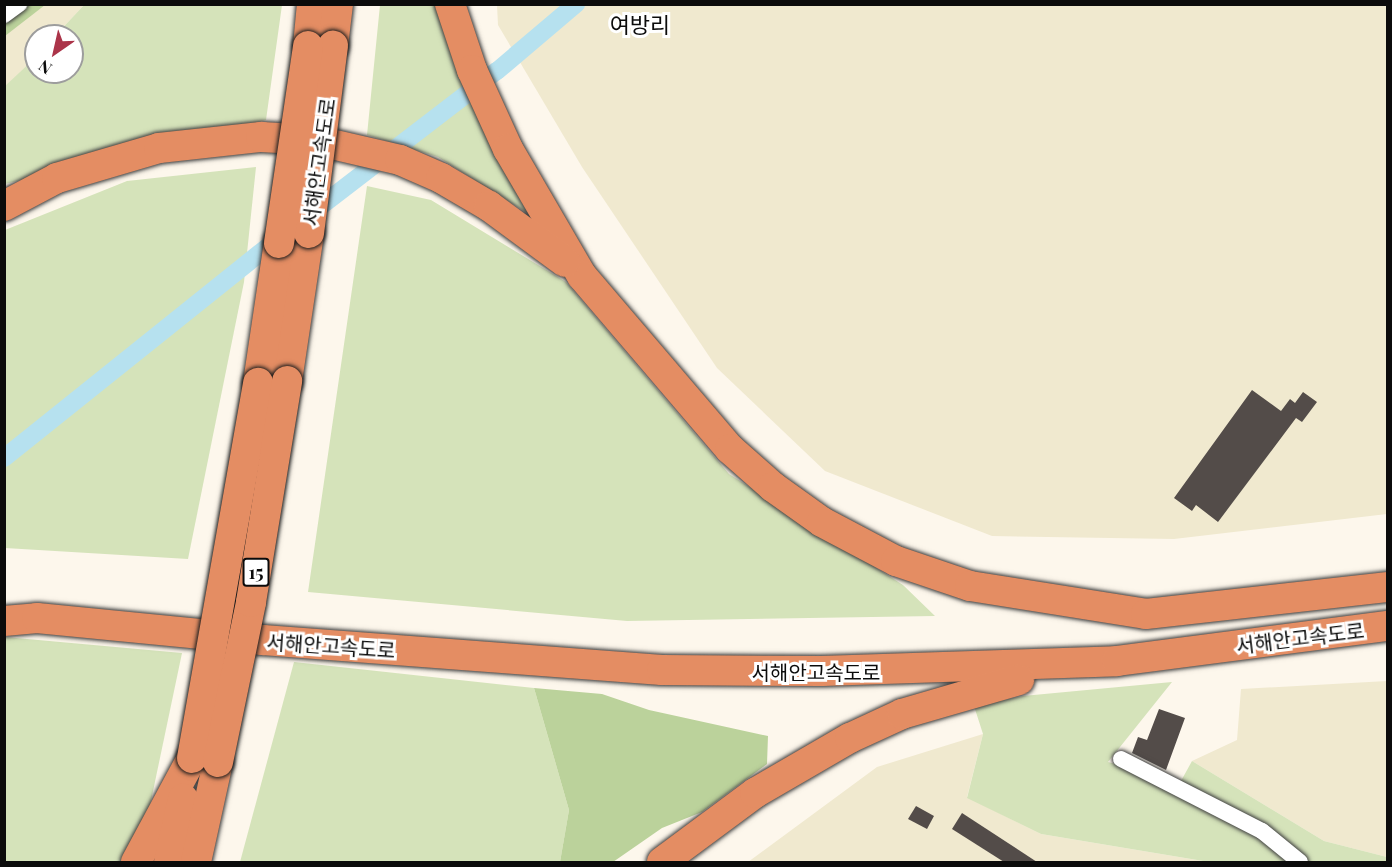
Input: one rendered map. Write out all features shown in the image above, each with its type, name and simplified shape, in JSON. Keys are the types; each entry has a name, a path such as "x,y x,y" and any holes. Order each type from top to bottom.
{"highway":[{"name":"서해안고속도로","path":"272,382 309,233 321,46 312,4"},
{"name":"서해안고속도로","path":"169,862 205,760 251,602 272,382 279,243 321,46 338,4"},
{"path":"450,4 479,83 508,148 582,276"},
{"path":"4,206 57,178 104,162 214,139 282,138 363,150 400,160 489,206 582,276"},
{"name":"서해안고속도로","path":"582,276 708,426 751,469 822,522 872,550 920,571 996,592 1146,614 1388,587"},
{"name":"서해안고속도로","path":"4,621 37,618 263,640 662,670 975,669 1117,662 1388,626"},
{"path":"662,862 797,766 902,714 1021,680 1117,662"},
{"name":"서해안고속도로","path":"196,862 205,760"},
{"path":"136,862 205,760"}],"street":[{"path":"4,15 19,4"},
{"path":"1121,759 1262,831 1300,862"}],"shaded area":[{"path":"45,5 84,5 66,24 24,24 24,69 5,87 4,34"},
{"path":"497,5 1387,5 1387,514 1174,539 992,536 825,471 717,368 582,167 498,25"},
{"path":"1387,681 1387,857 1324,841 1192,761 1237,740 1241,689"},
{"path":"983,734 967,797 1041,834 1209,862 748,862 877,767"}],"green space":[{"path":"5,5 45,5 5,36"},
{"path":"84,5 282,5 266,120 5,184 4,87 24,68 24,84 84,84 84,24 66,24"},
{"path":"380,5 439,5 532,216 438,157 367,135"},
{"path":"256,167 244,282 188,559 5,548 5,230 127,181"},
{"path":"367,186 431,200 566,282 729,474 903,585 935,616 627,621 308,592"},
{"path":"5,637 182,653 148,815 120,862 5,862"},
{"path":"294,662 534,688 569,810 560,862 240,862"},
{"path":"1172,682 1108,762 1181,781 1192,761 1324,841 1387,857 1387,862 1209,862 1041,834 967,798 983,734 974,706 1023,696"},
{"path":"534,688 602,694 649,710 768,736 767,764 702,812 662,828 613,862 560,862 569,810"}],"building":[{"path":"1252,390 1281,411 1290,399 1295,403 1303,392 1317,402 1302,422 1296,418 1218,522 1196,505 1192,511 1174,498"},
{"path":"1159,709 1185,718 1166,770 1132,753 1138,737 1147,740"},
{"path":"916,806 934,816 927,829 908,819"},
{"path":"962,813 1037,862 1004,862 952,829"}],"waterway":[{"path":"309,215 497,71 576,4"},
{"path":"4,458 282,235"}],"district":[{"name":"여방리","path":"640,25"}]}
